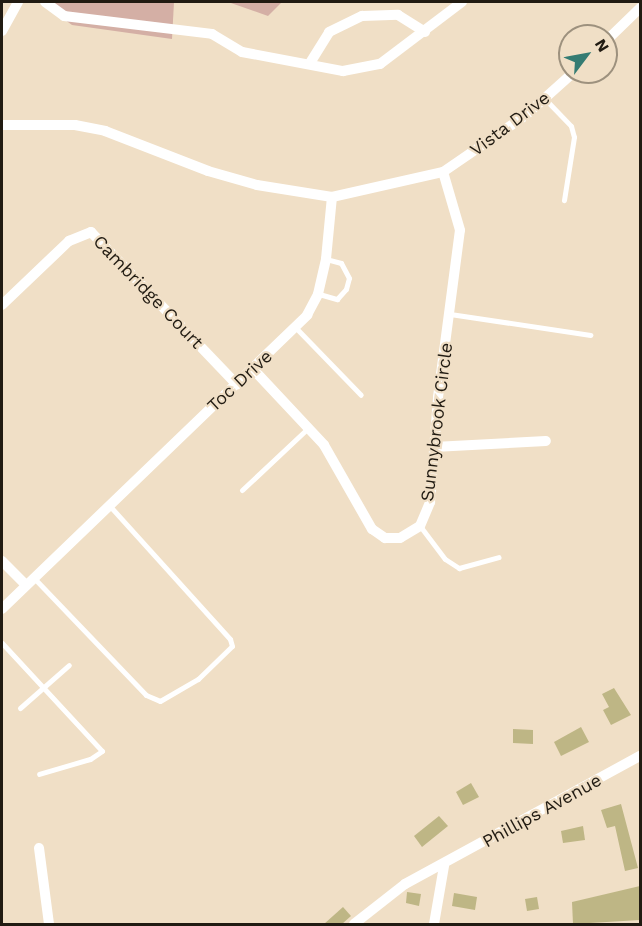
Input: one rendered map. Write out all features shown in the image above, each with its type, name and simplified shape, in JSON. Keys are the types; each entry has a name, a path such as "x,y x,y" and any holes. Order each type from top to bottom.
{"street":[{"path":"2,31 18,2"},
{"path":"45,2 64,16 212,34 242,52 343,71 380,64 462,2"},
{"path":"618,30 640,9"},
{"path":"310,63 329,32 362,16 398,15 425,32"},
{"name":"Vista Drive","path":"443,172 545,99 561,84"},
{"path":"2,125 75,125 105,131 208,171 257,185 332,197 443,172"},
{"name":"Sunnybrook Circle","path":"253,369 337,463 372,529 385,537 400,538 420,526 430,502 434,447 460,230 443,172"},
{"name":"Toc Drive","path":"2,609 28,580 296,328 318,294 326,259 332,197"},
{"name":"Cambridge Court","path":"2,305 69,241 91,232 237,385"},
{"path":"434,447 546,441"},
{"path":"2,561 28,580"},
{"name":"Phillips Avenue","path":"354,924 398,888 444,866 640,759"},
{"path":"39,848 49,924"},
{"path":"434,924 444,866"}],"lane":[{"path":"545,99 571,126 574,137 564,200"},
{"path":"318,294 337,299 349,278 346,267 326,259"},
{"path":"450,314 590,335"},
{"path":"296,328 361,395"},
{"path":"242,490 308,428"},
{"path":"28,580 146,695 160,701 198,679 232,646 230,639 108,504"},
{"path":"420,526 445,559 459,568 499,557"},
{"path":"2,642 102,751 90,759 39,774"},
{"path":"20,708 69,665"}],"shaded area":[{"path":"41,2 174,2 172,39 72,25"},
{"path":"228,2 282,2 268,16"}],"building":[{"path":"614,688 631,715 611,725 603,710 609,707 602,694"},
{"path":"581,727 589,742 561,756 554,742"},
{"path":"513,729 533,730 533,744 513,743"},
{"path":"471,783 479,797 463,805 456,792"},
{"path":"621,804 638,868 625,871 615,826 607,828 601,810"},
{"path":"439,816 448,826 422,847 414,836"},
{"path":"583,826 585,840 563,843 561,831"},
{"path":"640,886 640,920 573,924 572,902"},
{"path":"407,892 421,894 419,906 406,903"},
{"path":"454,893 477,897 475,910 452,906"},
{"path":"537,897 539,909 527,911 525,899"},
{"path":"343,907 351,916 342,924 324,924"}]}
